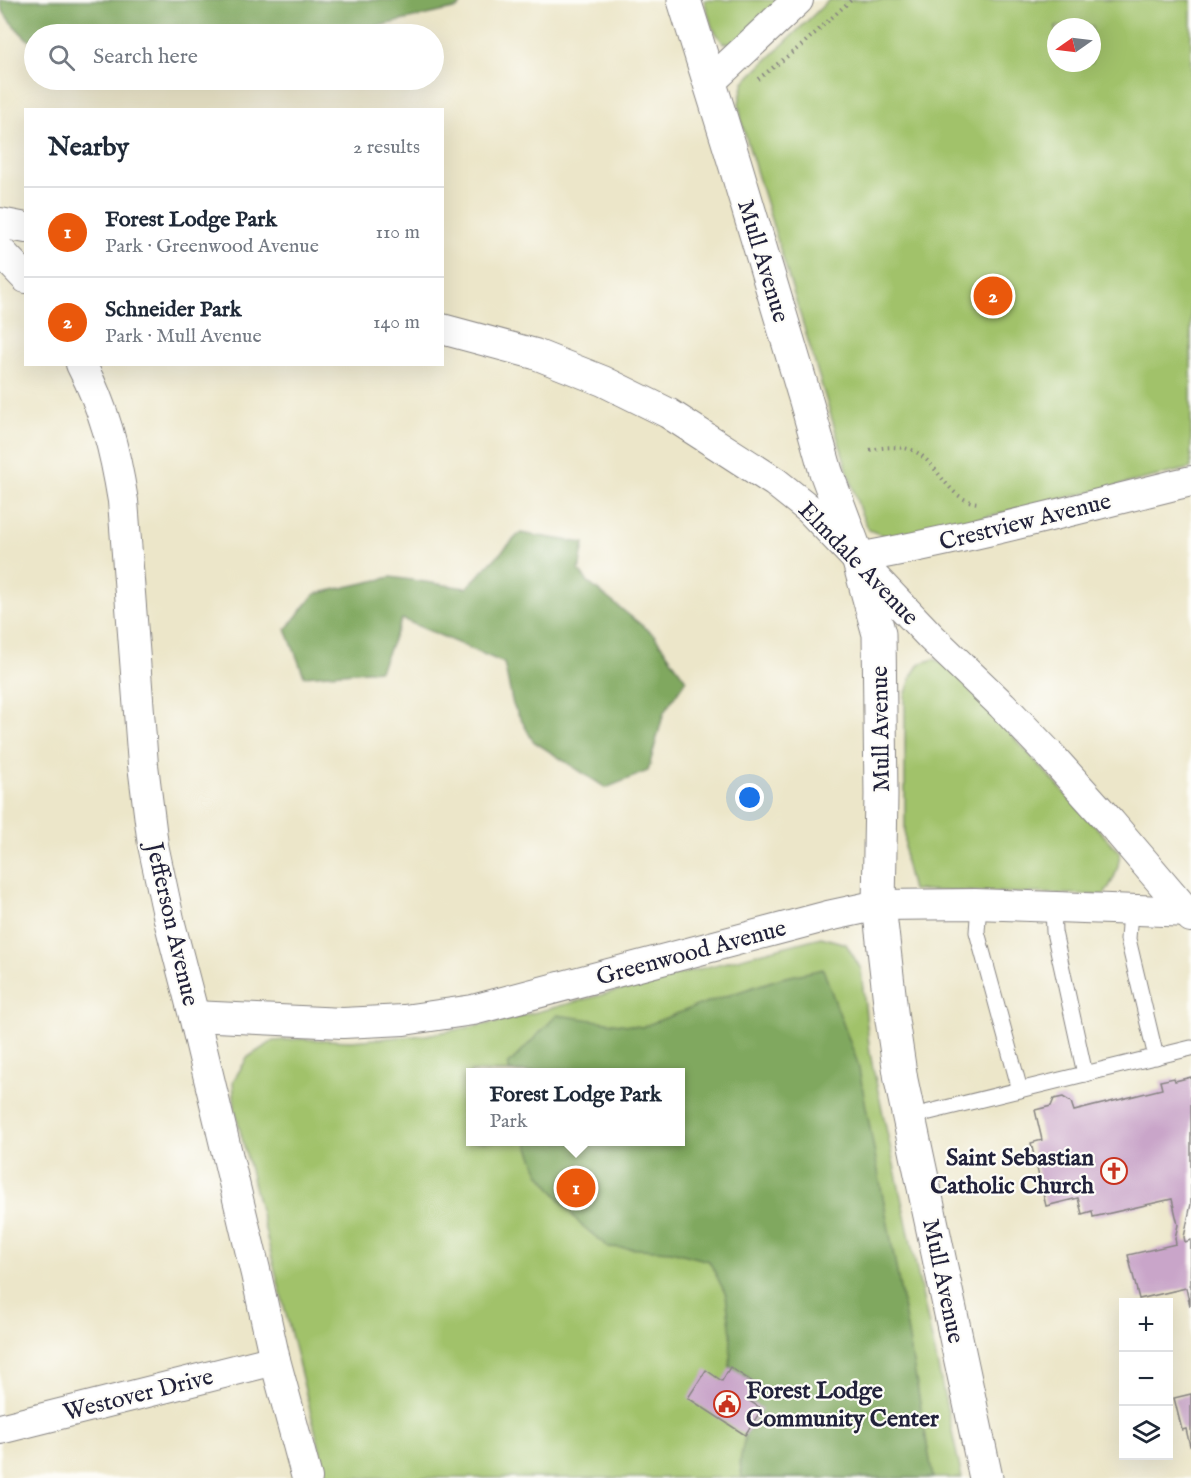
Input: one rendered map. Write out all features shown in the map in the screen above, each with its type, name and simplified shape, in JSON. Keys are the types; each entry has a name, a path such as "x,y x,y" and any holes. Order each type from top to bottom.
{"street":[{"name":"Mull Avenue","path":"684,0 826,472 858,558 879,634 881,795 879,905 892,1020 901,1080 986,1478"},
{"path":"709,83 798,0"},
{"path":"0,223 24,228"},
{"path":"0,251 24,276"},
{"name":"Elmdale Avenue","path":"444,330 535,354 603,381 668,413 775,482 809,509 932,638 1002,705 1050,755 1190,914"},
{"name":"Jefferson Avenue","path":"82,366 92,385 106,423 117,461 123,501 144,765 153,845 275,1360 307,1478"},
{"name":"Crestview Avenue","path":"858,558 950,540 1191,481"},
{"name":"Greenwood Avenue","path":"194,1016 343,1023 404,1020 444,1015 473,1010 796,924 879,905 980,904 1190,914"},
{"name":"Westover Drive","path":"0,1429 275,1360"}],"lane":[{"path":"980,904 976,932 1020,1090"},
{"path":"1053,908 1054,932 1085,1074"},
{"path":"1130,911 1128,939 1156,1057"},
{"path":"909,1117 1191,1048"}],"path":[{"path":"756,80 802,45 851,0"},
{"path":"870,450 884,447 915,451 929,462 960,498 973,502 987,502"}],"green space":[{"path":"0,0 464,0 458,8 387,24 24,24 24,36 8,19"},
{"path":"704,0 784,0 736,44 723,43 712,27"},
{"path":"829,0 1191,0 1191,468 915,534 890,538 869,530 860,511 742,124 739,103 744,82"},
{"path":"520,533 584,543 579,571 590,584 654,635 686,680 664,712 648,771 606,788 533,741 513,705 504,663 402,619 380,670 304,676 286,629 315,594 391,577 466,588"},
{"path":"934,659 947,665 1120,853 1115,875 1104,895 912,890 905,862 905,696 912,675 919,664"},
{"path":"821,937 846,944 861,969 870,1054 962,1478 327,1478 235,1110 233,1081 248,1057 273,1041 299,1039 351,1041 426,1035 499,1022"},
{"path":"823,969 858,1064 933,1478 742,1478 740,1462 745,1435 761,1409 748,1400 757,1385 730,1367 731,1334 726,1295 709,1261 671,1251 608,1247 579,1223 539,1173 529,1146 685,1146 685,1068 509,1068 508,1065 557,1015 642,1027 781,978"}],"building":[{"name":"Saint Sebastian Catholic Church","path":"1191,1077 1191,1204 1184,1237 1185,1242 1191,1240 1190,1306 1186,1288 1139,1298 1128,1255 1176,1244 1178,1225 1172,1199 1093,1217 1092,1211 1082,1214 1078,1198 1046,1206 1031,1143 1042,1140 1035,1110 1051,1106 1054,1099 1063,1097 1071,1102 1074,1111 1162,1089 1160,1081 1174,1078 1175,1081"},
{"name":"Forest Lodge Community Center","path":"730,1367 757,1385 748,1400 762,1409 745,1435 688,1398 706,1370 722,1381"},
{"path":"1191,1394 1190,1446 1186,1429 1182,1430 1174,1398"}],"place":[{"name":"Schneider Park","path":"993,296"},
{"name":"Saint Sebastian Catholic Church","path":"1114,1171"},
{"name":"Forest Lodge Park","path":"576,1188"},
{"name":"Forest Lodge Community Center","path":"727,1404"}]}
